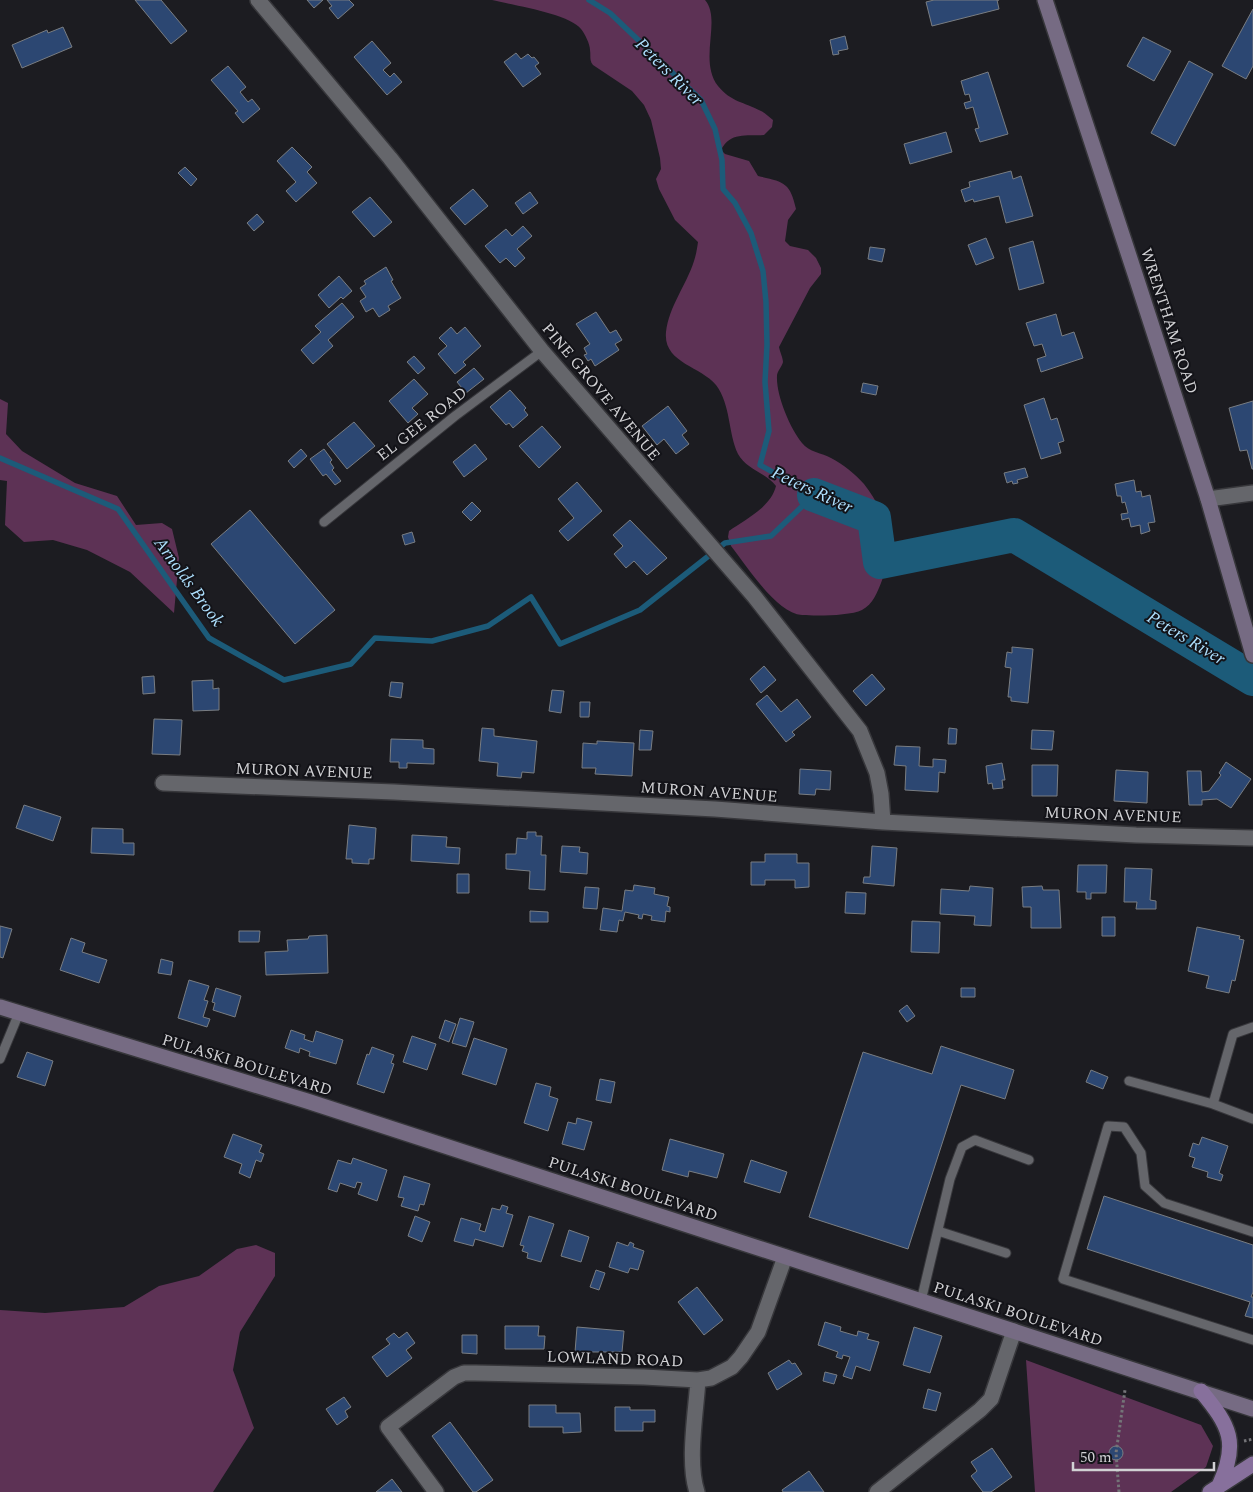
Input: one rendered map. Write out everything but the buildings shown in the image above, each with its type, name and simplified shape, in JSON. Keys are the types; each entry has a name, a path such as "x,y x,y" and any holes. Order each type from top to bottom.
{"main road":[{"name":"WRENTHAM ROAD","path":"1045,0 1208,499 1253,655"},
{"name":"PULASKI BOULEVARD","path":"0,1007 307,1101 1253,1409"},
{"path":"1201,1391 1221,1418 1229,1435 1230,1458 1227,1469 1214,1489"},
{"path":"1214,1489 1253,1464"}],"street":[{"name":"PINE GROVE AVENUE","path":"258,0 390,158 542,351 754,596 860,731 877,774 883,822"},
{"path":"1208,499 1253,493"},
{"name":"MURON AVENUE","path":"163,783 394,792 686,808 883,822 1136,835 1253,838"},
{"name":"LOWLAND ROAD","path":"436,1492 388,1428 454,1377 464,1373 698,1380 711,1378 732,1367 742,1357 758,1332 784,1257"},
{"path":"877,1492 980,1410 991,1399 1014,1331"},
{"path":"697,1492 692,1465 698,1380"}],"lane":[{"name":"EL GEE ROAD","path":"324,522 455,416 542,351"},
{"path":"0,1059 19,1013"},
{"path":"1213,1104 1233,1034 1253,1028"},
{"path":"1129,1080 1213,1104 1253,1119"},
{"path":"1253,1232 1164,1203 1145,1186 1141,1153 1124,1127 1108,1126 1063,1279 1253,1340"},
{"path":"920,1301 950,1179 962,1147 975,1140 1029,1160"},
{"path":"938,1231 1006,1253"}],"path":[{"path":"1119,1492 1116,1453 1125,1390"},
{"path":"1243,1441 1253,1439"}],"shaded area":[{"path":"492,0 705,0 710,8 710,64 712,76 718,86 733,99 761,111 773,120 772,127 764,135 739,136 729,140 721,150 725,154 749,161 758,176 780,182 788,188 796,209 788,220 785,241 790,246 808,250 816,258 821,268 821,274 810,288 779,347 783,362 777,374 777,384 785,411 802,443 812,450 835,460 857,477 872,496 884,519 889,543 886,569 874,598 862,610 824,615 802,615 792,612 772,598 731,546 728,537 729,531 763,506 769,500 776,486 746,463 738,454 732,437 727,410 716,385 670,351 666,332 668,323 674,305 691,270 698,242 675,220 659,189 656,179 661,169 660,158 651,120 644,105 632,91 593,65 587,39 581,29 575,24 526,7"},
{"path":"0,399 8,403 6,434 22,451 75,483 117,496 136,525 162,523 172,529 179,558 174,613 130,572 87,550 53,540 24,542 5,525 7,481 0,480"},
{"path":"256,1245 275,1253 275,1276 240,1332 233,1370 254,1428 213,1492 0,1492 0,1310 45,1313 124,1307 159,1286 199,1276 237,1249"},
{"path":"1026,1360 1201,1425 1213,1446 1206,1467 1171,1492 1035,1492"}],"waterway":[{"name":"Arnolds Brook","path":"0,458 118,509 209,638 284,680 351,664 375,638 432,641 488,626 531,597 560,644 640,610 725,543 771,536 814,495 760,465 769,431 765,382 767,345 766,302 763,271 751,233 735,203 723,189 722,160 715,129 701,100 610,13 589,0"},
{"name":"Peters River","path":"814,495 874,518 880,562 1014,535 1253,679"}]}
